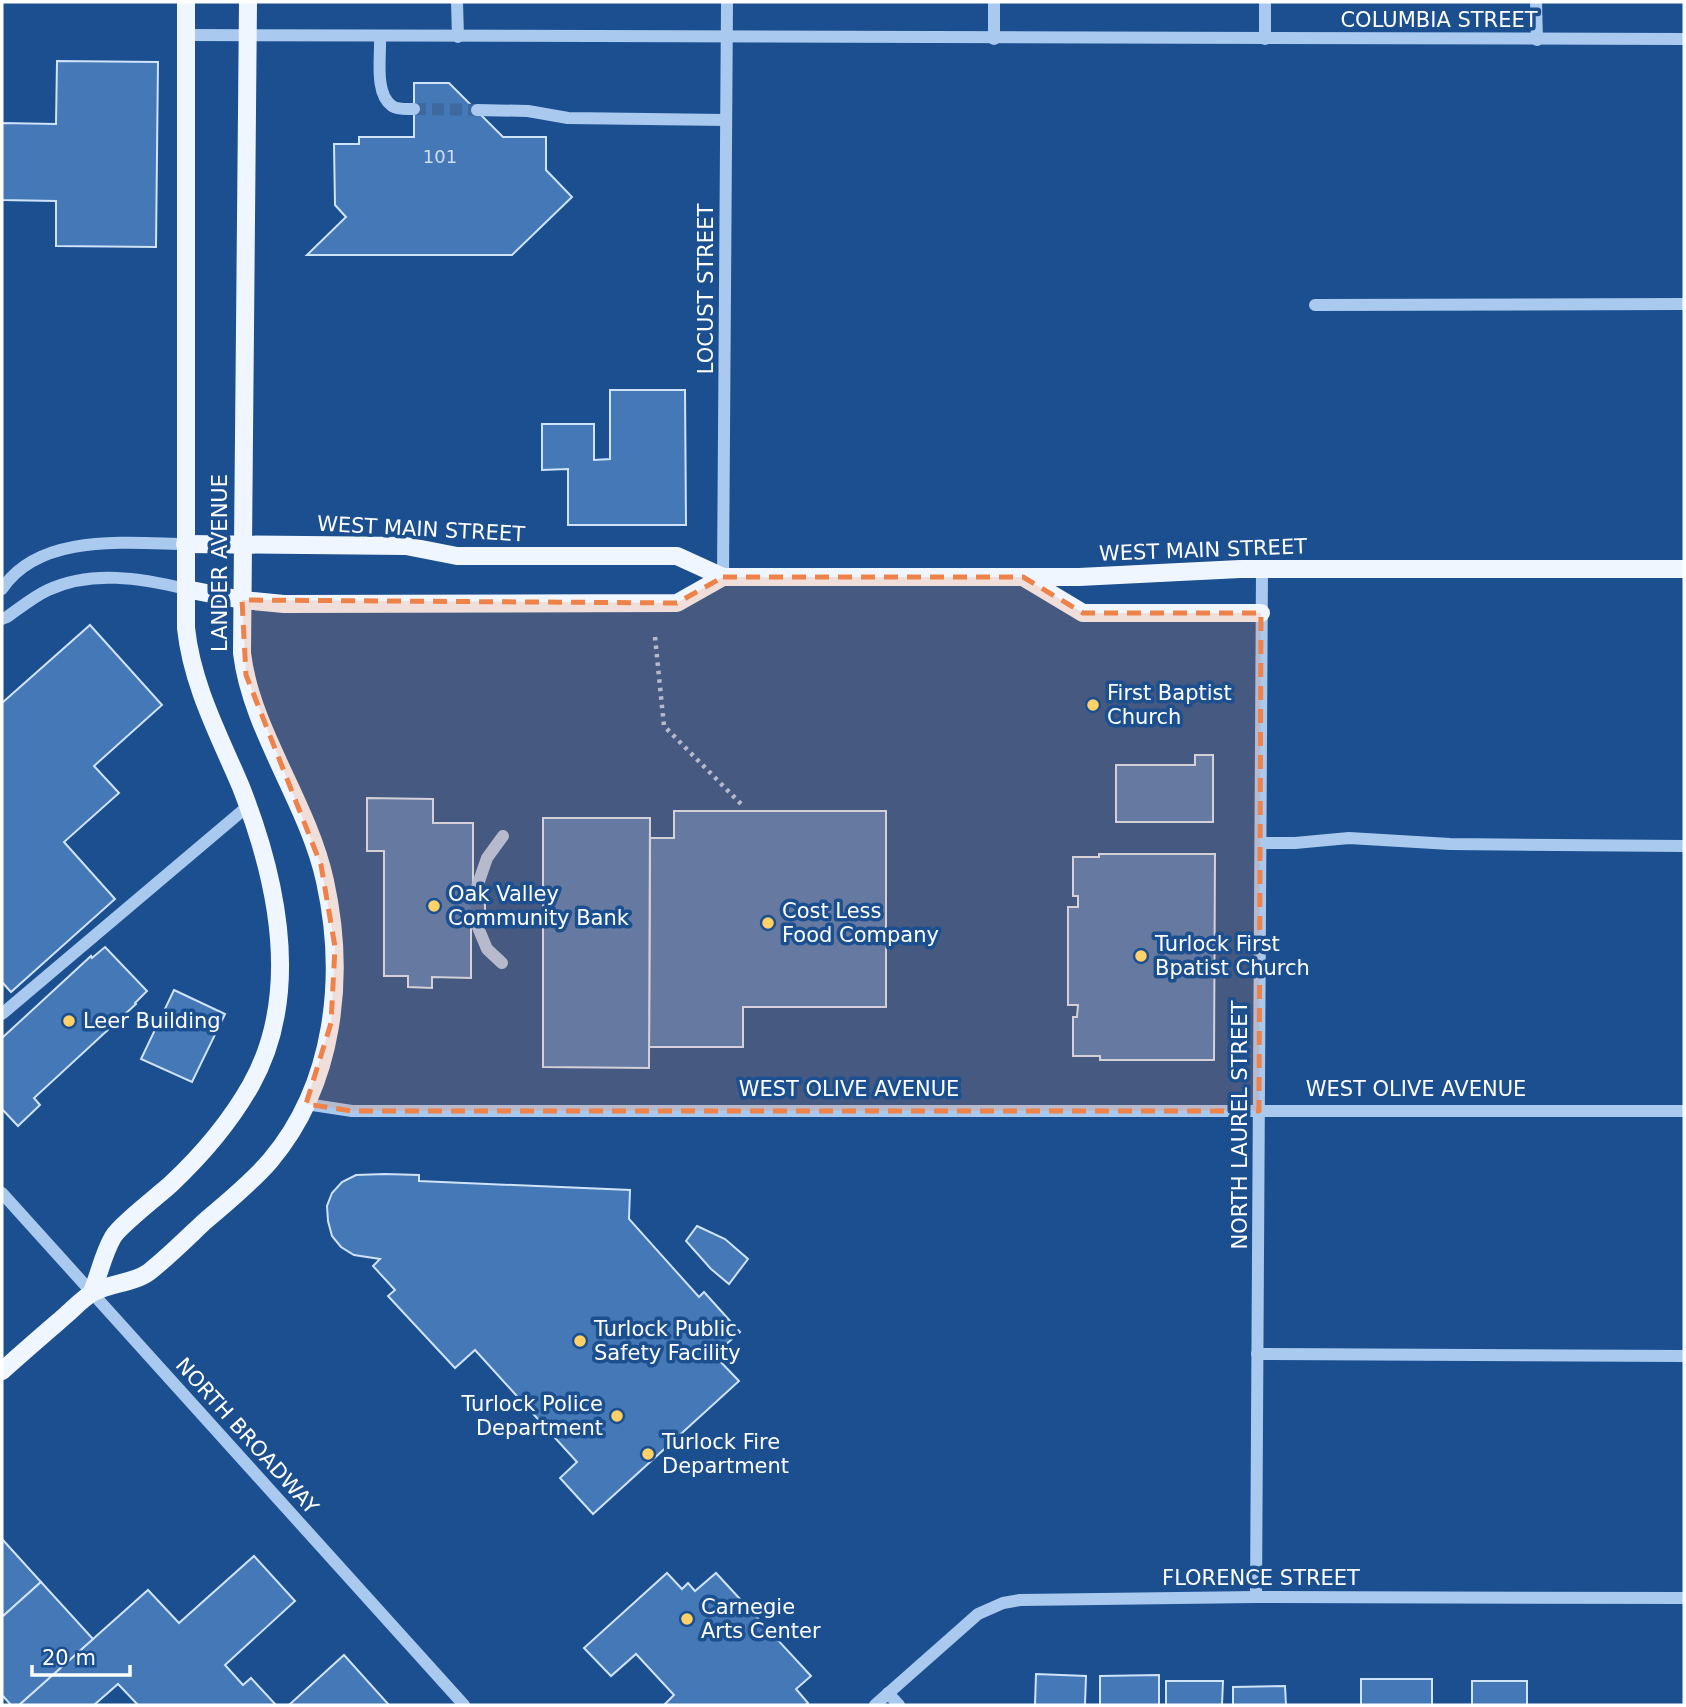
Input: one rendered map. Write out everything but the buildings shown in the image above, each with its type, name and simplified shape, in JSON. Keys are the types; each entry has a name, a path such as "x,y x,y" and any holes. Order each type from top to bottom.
{"main road":[{"name":"LANDER AVENUE","path":"93,1292 113,1236 199,1156 230,1118 254,1080 273,1026 279,981 273,898 247,806 200,692 188,643 185,544 186,2"},
{"name":"LANDER AVENUE","path":"248,2 242,641 246,676 264,727 316,846 326,881 334,929 333,1010 319,1072 306,1104"},
{"name":"WEST MAIN STREET","path":"185,544 406,546 457,556 677,556 723,577 1079,577 1262,569 1684,569"},
{"name":"WEST MAIN STREET","path":"186,589 242,600 284,604 677,603 723,577"},
{"path":"1023,577 1083,613 1261,614"},
{"path":"2,1371 93,1292 146,1274 261,1171 287,1137 306,1104"}],"street":[{"path":"457,2 457,37"},
{"name":"LOCUST STREET","path":"723,577 727,2"},
{"path":"994,2 994,39"},
{"path":"1265,2 1265,39"},
{"path":"1536,2 1536,40"},
{"name":"COLUMBIA STREET","path":"186,35 1684,39"},
{"path":"380,37 384,97 397,108 414,109"},
{"path":"477,110 528,111 568,118 726,120"},
{"path":"1315,305 1684,304"},
{"name":"WEST MAIN STREET","path":"2,589 8,574 37,560 82,545 185,544"},
{"name":"NORTH LAUREL STREET","path":"1256,1597 1262,569"},
{"name":"WEST MAIN STREET","path":"2,619 45,591 77,581 138,578 186,589"},
{"path":"2,1014 247,806"},
{"path":"477,887 487,858 503,836"},
{"path":"1261,843 1349,838 1450,844 1684,846"},
{"path":"477,925 487,949 502,963"},
{"name":"WEST OLIVE AVENUE","path":"306,1104 352,1111 1684,1111"},
{"name":"NORTH BROADWAY","path":"2,1193 464,1705"},
{"path":"1257,1354 1684,1356"},
{"name":"FLORENCE STREET","path":"875,1705 968,1622 1003,1603 1037,1599 1256,1597 1684,1598"},
{"path":"888,1693 899,1705"}],"path":[{"path":"655,637 664,726 744,807"}],"highlighted area":[{"path":"723,577 1023,577 1083,613 1261,613 1259,1111 352,1111 306,1104 331,1023 335,947 321,865 246,675 242,600 677,603"}],"tunnel":[{"path":"414,109 477,110"},
{"path":"477,887 477,925"}],"place":[{"name":"First Baptist Church","path":"1093,705"},
{"name":"Oak Valley Community Bank","path":"434,906"},
{"name":"Cost Less Food Company","path":"768,923"},
{"name":"Turlock First Bpatist Church","path":"1141,956"},
{"name":"Leer Building","path":"69,1021"},
{"name":"Turlock Public Safety Facility","path":"580,1341"},
{"name":"Turlock Police Department","path":"617,1416"},
{"name":"Turlock Fire Department","path":"648,1454"},
{"name":"Carnegie Arts Center","path":"687,1619"}]}
